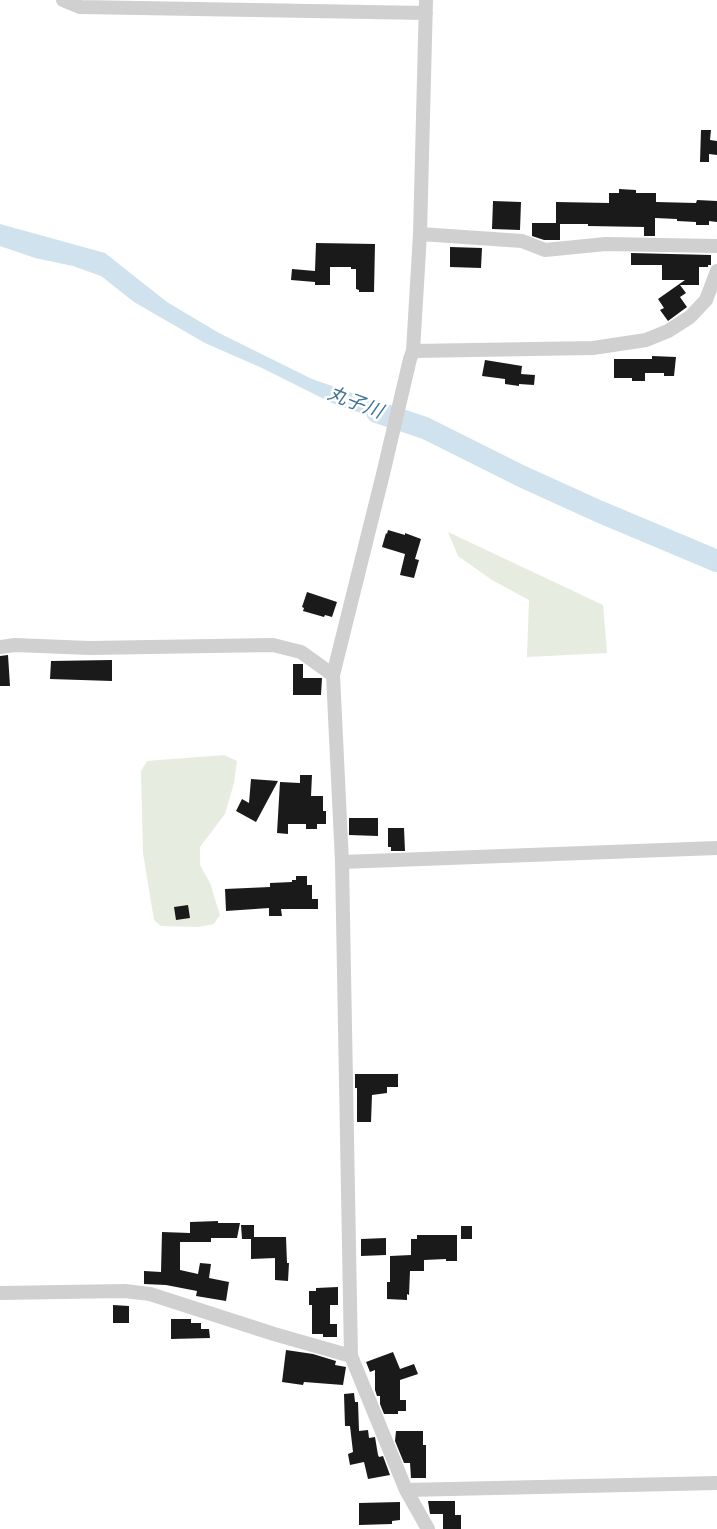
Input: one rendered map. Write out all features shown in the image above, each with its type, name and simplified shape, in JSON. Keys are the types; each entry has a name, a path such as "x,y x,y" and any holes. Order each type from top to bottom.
{"street":[{"path":"63,0 80,7 426,6 420,234 411,355 333,675 342,862 351,1356 406,1490 428,1529"},
{"path":"420,234 522,241 546,250 606,244 717,246"},
{"path":"411,355 593,348 646,340 668,331 690,317 706,300 717,271"},
{"path":"0,647 15,645 89,648 273,645 300,652 333,675"},
{"path":"342,862 717,848"},
{"path":"0,1294 125,1291 150,1294 351,1356"},
{"path":"406,1490 717,1483"}],"shaded area":[{"path":"448,532 603,605 607,653 527,657 529,600 492,580 458,556"},
{"path":"224,755 237,761 234,783 225,814 200,847 200,865 210,883 220,915 214,924 198,927 161,926 154,920 143,853 141,771 147,761"}],"water":[{"path":"0,224 105,253 167,302 219,333 312,379 409,413 405,429 332,403 262,368 205,343 134,302 101,276 73,266 35,258 0,246"}],"building":[{"path":"701,130 711,130 710,140 717,141 717,155 709,154 709,162 700,162"},
{"path":"619,189 636,190 636,193 656,193 656,202 696,203 697,200 717,201 717,222 709,221 709,225 696,225 696,222 655,218 655,236 644,236 644,227 560,224 560,240 544,240 532,236 532,223 556,223 556,202 609,203 609,193 619,193"},
{"path":"493,201 521,202 520,230 492,229"},
{"path":"316,243 375,244 374,292 359,292 356,289 356,269 351,269 351,267 330,267 330,285 315,285 315,282 291,280 292,269 315,271"},
{"path":"450,247 482,248 481,268 450,267"},
{"path":"631,253 711,255 711,265 699,267 699,285 680,285 686,293 680,297 687,307 668,321 660,310 664,308 658,299 685,280 662,280 662,265 631,265"},
{"path":"652,356 676,357 674,376 664,376 664,373 645,373 645,381 632,381 632,378 614,378 614,359 652,359"},
{"path":"485,360 522,366 521,374 535,375 534,385 519,384 519,386 505,384 505,379 482,376"},
{"path":"388,530 405,535 405,533 421,539 415,559 419,560 414,578 400,575 405,554 382,547"},
{"path":"307,592 337,602 332,617 325,615 324,617 303,611 304,608 302,607"},
{"path":"8,655 10,686 0,686 0,656"},
{"path":"112,660 112,681 50,679 51,661"},
{"path":"293,664 303,664 303,678 322,678 321,695 293,695"},
{"path":"300,775 312,775 311,796 323,796 323,811 326,811 326,824 317,824 317,829 306,829 306,824 288,824 288,834 277,833 280,782 300,783"},
{"path":"251,779 278,781 256,822 236,811 242,799 249,803"},
{"path":"349,818 378,818 378,836 349,835"},
{"path":"388,828 404,828 405,851 391,851 391,847 388,847"},
{"path":"296,876 307,876 307,885 312,885 312,899 318,899 318,909 281,909 282,916 269,916 269,908 226,911 225,889 270,887 270,883 292,882 292,880 296,880"},
{"path":"188,905 190,918 176,920 174,907"},
{"path":"355,1074 398,1074 398,1087 387,1087 387,1093 372,1095 371,1122 357,1122"},
{"path":"218,1221 218,1223 240,1223 237,1238 211,1238 211,1242 180,1242 180,1270 198,1274 200,1263 211,1264 209,1278 229,1282 226,1301 196,1296 197,1291 166,1285 144,1284 144,1271 161,1272 162,1232 190,1233 190,1222"},
{"path":"241,1225 254,1225 254,1237 286,1237 287,1263 289,1263 288,1281 275,1280 275,1258 251,1259 251,1239 242,1239"},
{"path":"461,1226 472,1226 472,1239 461,1239"},
{"path":"417,1235 457,1235 457,1261 446,1261 446,1259 424,1260 424,1271 410,1271 407,1300 387,1299 387,1282 390,1282 390,1256 411,1255 411,1239 417,1239"},
{"path":"386,1238 386,1255 361,1256 361,1239"},
{"path":"338,1287 338,1305 330,1305 330,1324 337,1324 337,1337 323,1337 323,1334 312,1334 312,1305 309,1305 309,1291 316,1291 316,1288"},
{"path":"113,1305 129,1306 129,1323 113,1323"},
{"path":"171,1319 191,1319 191,1323 201,1323 201,1329 209,1329 210,1338 171,1339"},
{"path":"286,1350 313,1354 336,1361 335,1365 346,1367 343,1385 304,1382 303,1385 282,1382"},
{"path":"393,1352 400,1369 414,1364 418,1374 400,1380 400,1400 406,1400 406,1411 398,1411 398,1414 384,1414 380,1404 380,1396 377,1396 375,1390 375,1370 370,1372 366,1362"},
{"path":"354,1393 355,1402 358,1402 359,1431 368,1430 369,1438 375,1437 378,1455 379,1457 383,1456 390,1475 368,1479 364,1462 350,1465 348,1454 353,1452 350,1426 345,1426 344,1394"},
{"path":"396,1431 423,1431 423,1445 426,1445 426,1478 411,1478 410,1463 404,1463 395,1441"},
{"path":"428,1501 455,1501 455,1515 461,1515 461,1529 443,1529 443,1514 430,1514"},
{"path":"400,1502 400,1520 392,1521 392,1524 359,1525 359,1503"}],"waterway":[{"name":"丸子川","path":"377,412 425,428 521,476 717,561"}]}
